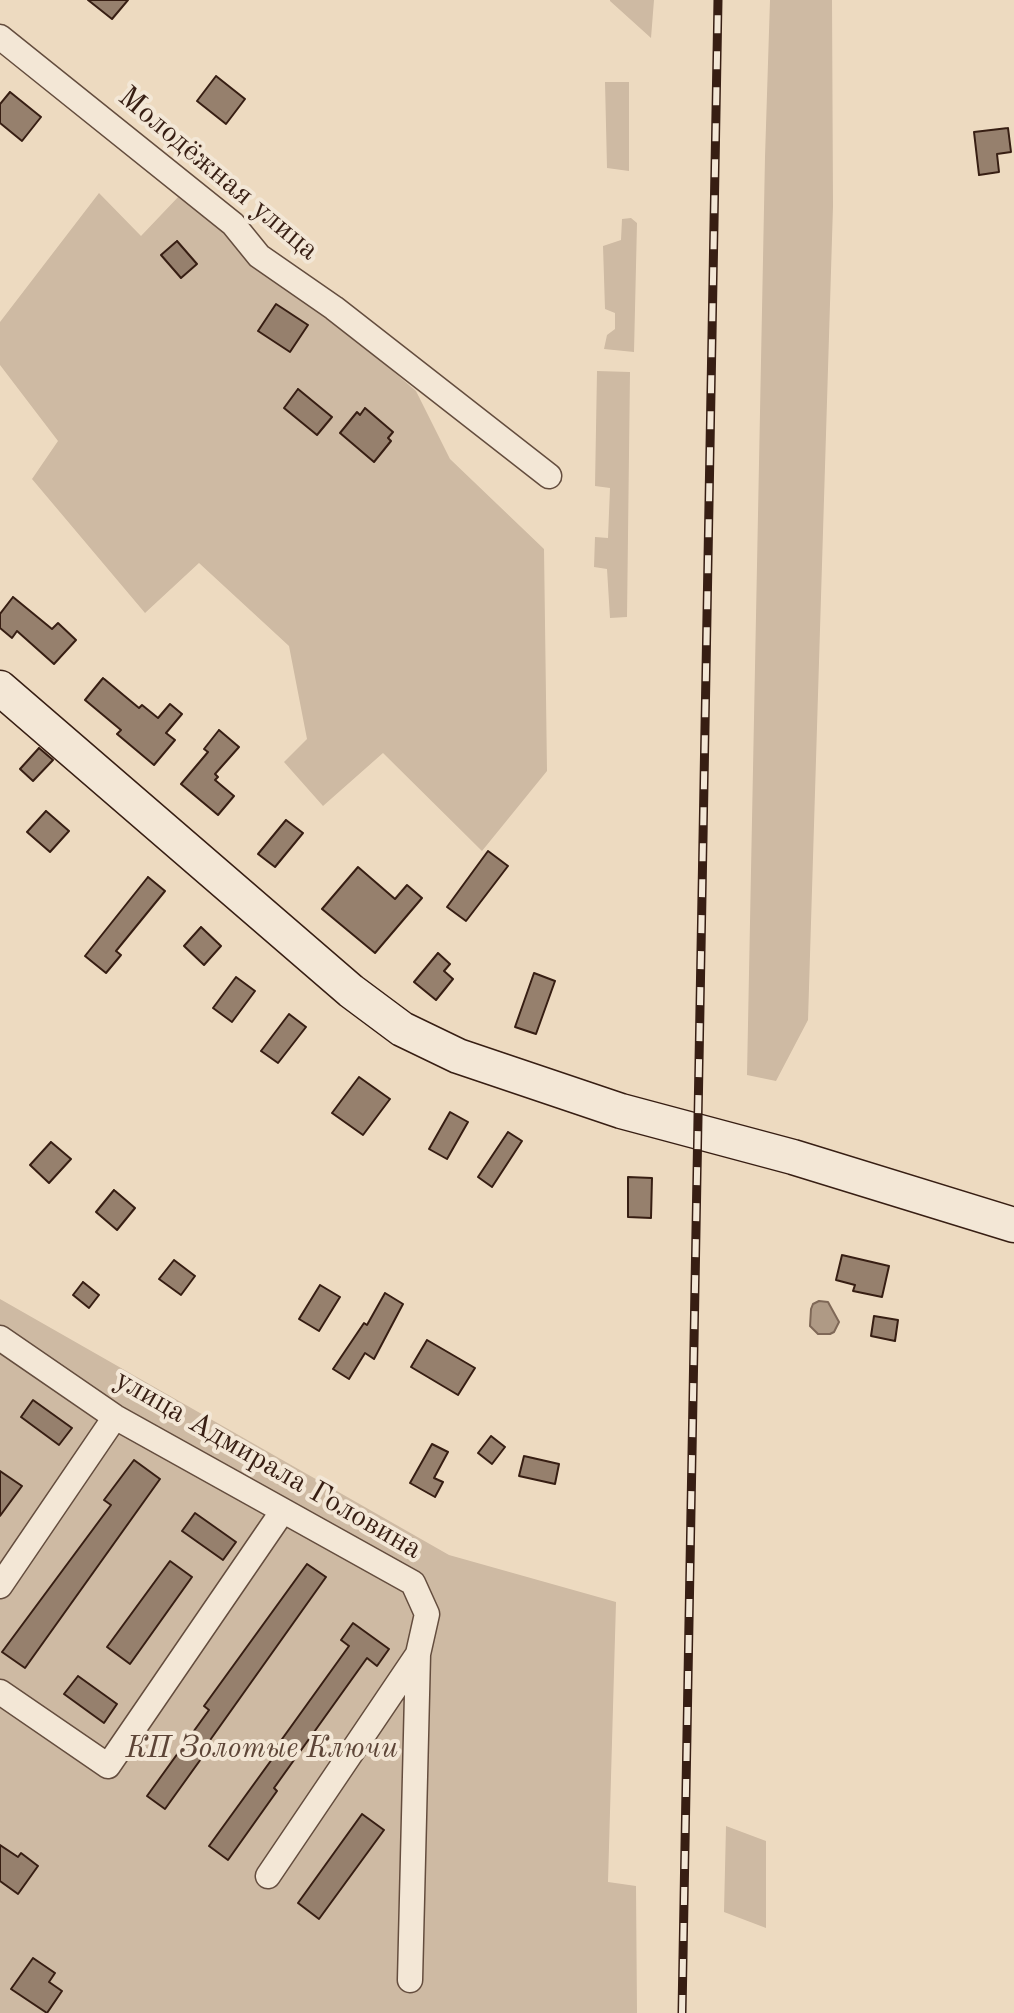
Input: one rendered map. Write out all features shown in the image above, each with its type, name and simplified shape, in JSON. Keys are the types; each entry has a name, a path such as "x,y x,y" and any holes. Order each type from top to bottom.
{"street":[{"name":"Молодёжная улица","path":"0,37 233,224 259,256 334,308 549,476"},
{"path":"0,688 351,991 402,1029 458,1056 621,1111 793,1157 1014,1225"},
{"name":"улица Адмирала Головина","path":"0,1338 115,1417 413,1583 427,1614 418,1654 410,1980"},
{"path":"0,1586 115,1417"},
{"path":"0,1692 108,1766 282,1512"},
{"path":"268,1876 418,1654"}],"green space":[{"path":"654,0 651,38 610,1"},
{"path":"770,0 832,0 833,206 808,1020 776,1081 747,1075"},
{"path":"605,82 629,82 629,171 607,168"},
{"path":"99,193 141,236 180,195 416,391 450,459 544,549 547,771 482,851 383,753 323,806 284,762 307,739 289,646 199,563 145,613 32,479 58,441 0,365 0,322"},
{"path":"631,218 637,223 634,352 604,349 607,335 615,329 615,313 605,309 603,246 621,240 622,219"},
{"path":"597,371 630,372 627,617 610,618 607,569 594,567 595,537 608,538 610,488 595,486"},
{"name":"КП Золотые Ключи","path":"0,1299 449,1555 616,1602 608,1882 636,1886 637,2013 0,2013"},
{"path":"726,1826 766,1841 766,1928 724,1912"}],"shaded area":[{"path":"819,1301 828,1302 839,1322 830,1334 818,1334 810,1326 811,1309"}],"building":[{"path":"88,0 128,0 112,19"},
{"path":"216,76 245,99 226,124 197,101"},
{"path":"10,92 41,117 22,141 0,123 0,104"},
{"path":"1008,128 1011,152 997,154 999,172 979,175 974,132"},
{"path":"177,241 197,264 181,278 161,255"},
{"path":"276,304 308,325 290,352 258,331"},
{"path":"298,389 332,417 317,435 284,408"},
{"path":"365,408 393,432 388,438 391,441 374,462 340,433 357,412 360,415"},
{"path":"13,597 52,629 58,623 76,640 54,664 17,631 12,638 0,628 0,614"},
{"path":"103,678 139,708 142,705 158,718 170,704 182,714 166,733 175,740 154,765 117,734 121,730 85,700"},
{"path":"219,730 239,747 215,774 218,777 215,780 234,796 218,815 181,784 208,752 204,749"},
{"path":"39,748 53,760 33,781 20,769"},
{"path":"46,811 69,831 50,852 27,832"},
{"path":"286,820 303,833 275,867 258,854"},
{"path":"488,851 508,866 466,921 447,907"},
{"path":"358,867 395,899 407,885 422,898 375,953 322,909"},
{"path":"148,877 165,891 116,951 121,955 106,973 85,956"},
{"path":"201,927 221,946 204,965 184,946"},
{"path":"438,953 450,964 444,971 453,979 436,1000 414,982"},
{"path":"534,973 555,981 536,1034 515,1027"},
{"path":"236,977 255,991 232,1022 213,1008"},
{"path":"289,1014 306,1027 278,1063 261,1051"},
{"path":"359,1077 390,1099 363,1135 332,1113"},
{"path":"450,1112 468,1122 447,1159 429,1149"},
{"path":"508,1132 522,1141 492,1187 478,1177"},
{"path":"51,1142 71,1159 49,1183 30,1165"},
{"path":"628,1177 652,1178 651,1218 628,1217"},
{"path":"114,1190 135,1208 117,1230 96,1212"},
{"path":"842,1255 889,1266 882,1297 853,1291 855,1285 836,1280"},
{"path":"174,1260 195,1276 181,1295 159,1279"},
{"path":"83,1282 99,1295 89,1308 73,1295"},
{"path":"320,1285 340,1297 319,1331 299,1319"},
{"path":"385,1293 403,1304 374,1359 365,1353 349,1379 333,1369 364,1323 367,1325"},
{"path":"874,1316 898,1320 895,1341 871,1336"},
{"path":"427,1340 475,1368 458,1395 411,1367"},
{"path":"33,1400 72,1428 59,1445 21,1417"},
{"path":"491,1436 505,1447 492,1464 478,1453"},
{"path":"432,1444 448,1452 434,1478 443,1482 435,1497 410,1483"},
{"path":"524,1456 559,1464 555,1484 519,1476"},
{"path":"134,1460 160,1479 25,1668 2,1652 111,1505 104,1500"},
{"path":"0,1471 22,1486 0,1516"},
{"path":"195,1513 236,1542 223,1560 182,1531"},
{"path":"170,1561 192,1577 130,1664 107,1647"},
{"path":"307,1564 326,1577 165,1809 147,1796 209,1710 204,1706"},
{"path":"353,1623 389,1649 377,1666 367,1658 274,1788 277,1791 228,1860 209,1846 349,1646 341,1640"},
{"path":"78,1676 117,1704 104,1723 64,1694"},
{"path":"362,1814 384,1830 319,1919 298,1903"},
{"path":"0,1845 18,1857 21,1853 38,1866 18,1894 0,1881"},
{"path":"33,1958 55,1973 49,1982 62,1991 47,2013 11,1989"}],"railway":[{"path":"682,2013 718,0"}]}
